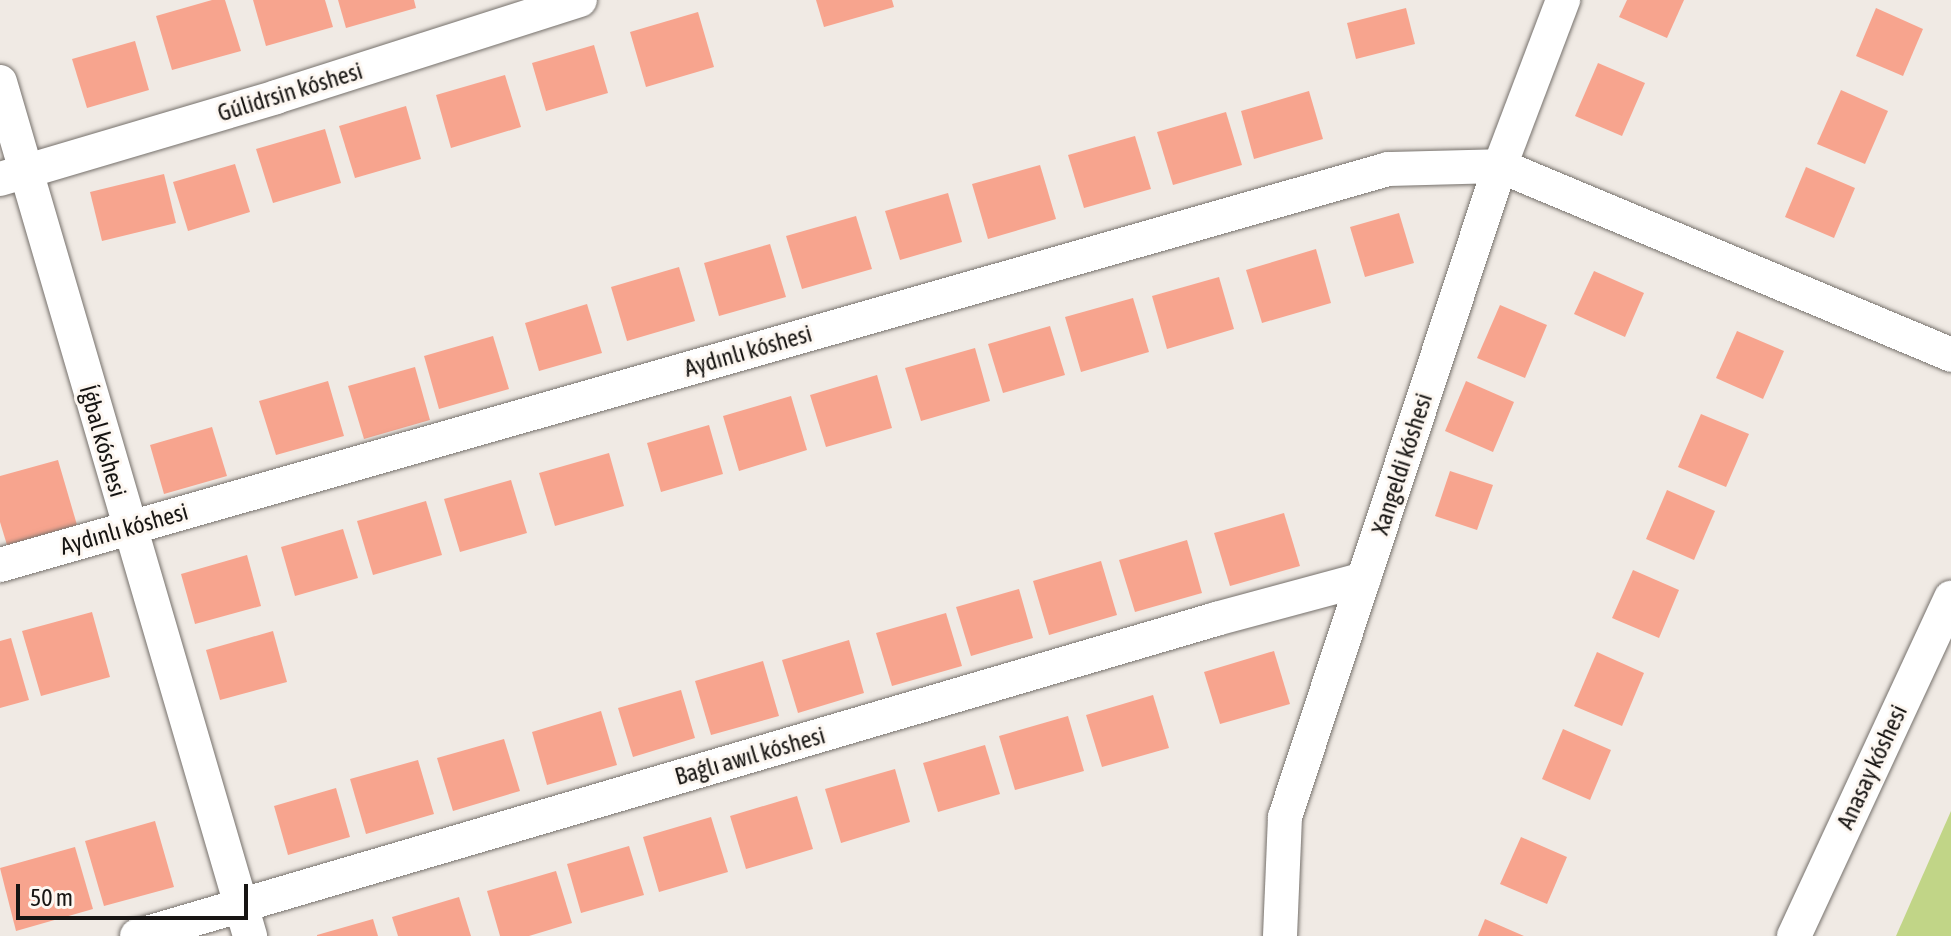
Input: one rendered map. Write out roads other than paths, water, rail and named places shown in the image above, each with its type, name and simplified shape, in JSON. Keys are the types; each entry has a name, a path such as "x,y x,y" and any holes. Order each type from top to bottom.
{"street":[{"name":"Gúlidrsin kóshesi","path":"13,175 276,97 580,0"},
{"name":"Xangeldi kóshesi","path":"1280,936 1285,817 1500,166 1563,0"},
{"name":"Íǵbal kóshesi","path":"0,82 13,175 128,528 245,921"},
{"path":"1500,166 1951,355"},
{"name":"Aydınlı kóshesi","path":"0,565 1388,169 1500,166"},
{"name":"Baǵlı awıl kóshesi","path":"137,936 245,921 1201,623 1364,579"},
{"name":"Anasay kóshesi","path":"1794,936 1951,598"}]}
